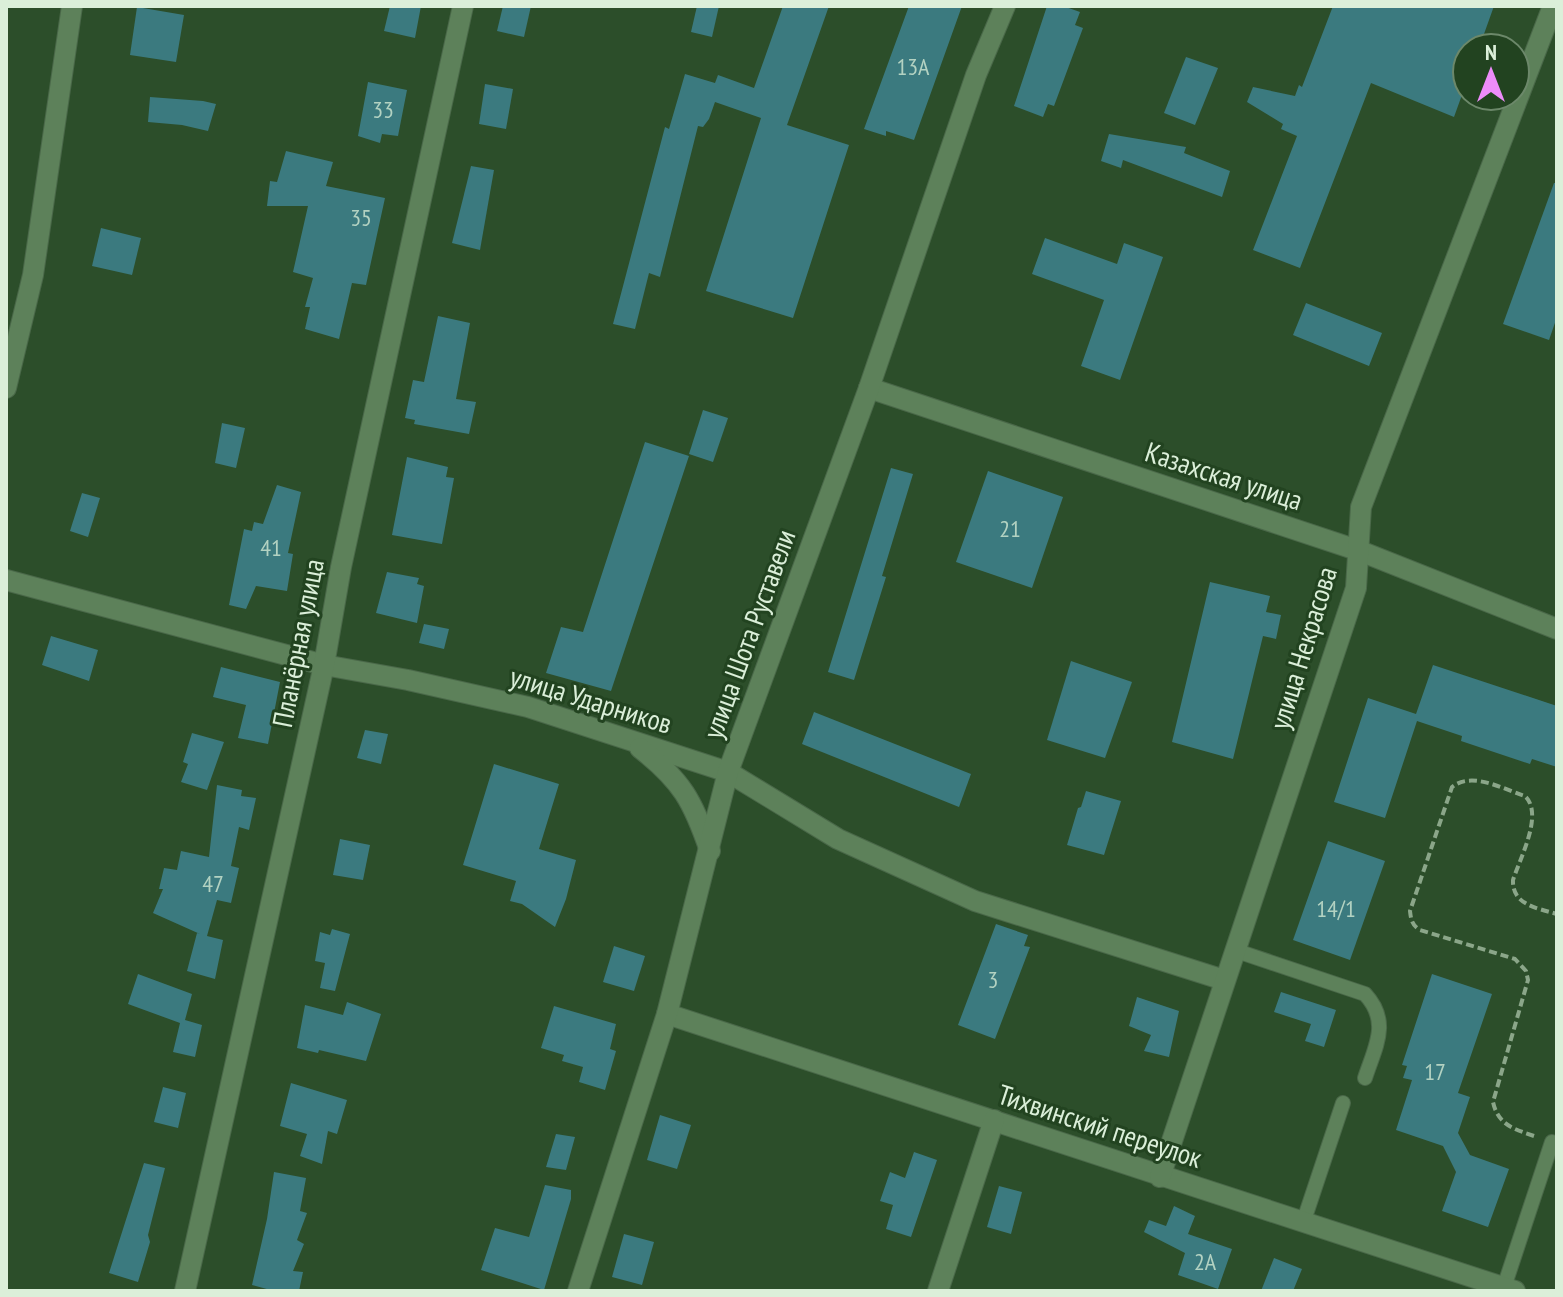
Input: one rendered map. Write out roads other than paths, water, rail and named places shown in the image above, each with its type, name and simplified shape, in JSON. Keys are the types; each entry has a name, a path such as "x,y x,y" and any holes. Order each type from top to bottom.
{"street":[{"path":"6,388 33,275 72,6"},
{"name":"Планёрная улица","path":"185,1291 324,665 341,567 463,6"},
{"name":"улица Шота Руставели","path":"578,1291 667,1014 728,772 869,388 976,75 1005,6"},
{"name":"улица Некрасова","path":"1160,1177 1356,588 1361,507 1553,6"},
{"name":"Казахская улица","path":"869,388 1360,551 1557,629"},
{"name":"улица Ударников","path":"6,580 324,665 528,707 631,740 728,772 838,839 975,901 1224,980"},
{"path":"631,740 669,770 694,805 710,851"},
{"name":"Тихвинский переулок","path":"667,1014 1303,1223 1469,1284 1510,1289"},
{"path":"938,1291 994,1120"}],"lane":[{"path":"1234,950 1365,994 1380,1016 1380,1030 1365,1078"},
{"path":"1303,1223 1343,1103"},
{"path":"1510,1289 1552,1142"}]}
